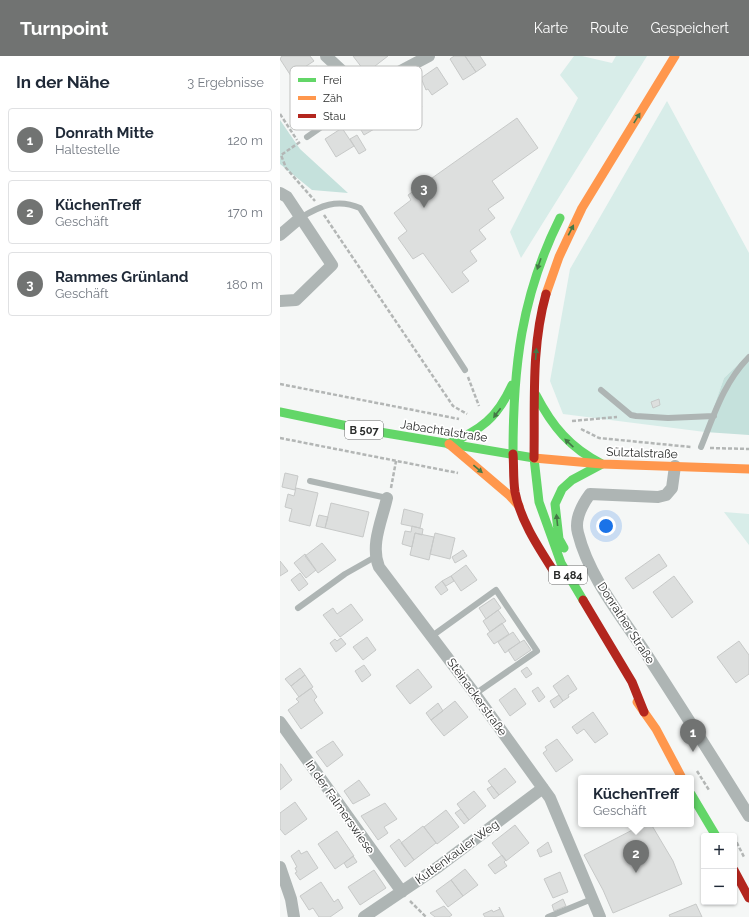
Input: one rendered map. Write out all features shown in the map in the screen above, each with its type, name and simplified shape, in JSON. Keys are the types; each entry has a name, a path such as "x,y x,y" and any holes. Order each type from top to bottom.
{"main road":[{"path":"534,458 536,355 541,314 557,262 569,233 582,208 675,56"},
{"path":"513,454 514,378 524,318 532,286 542,257 566,208"},
{"path":"514,378 506,401 491,420 471,435 448,444 519,506"},
{"path":"535,394 544,413 556,430 569,444 584,456 602,464"},
{"name":"Jabachtalstraße","path":"280,412 362,429 534,458"},
{"name":"B 484","path":"513,454 515,492 528,528 540,550 656,729 666,752 680,775"},
{"name":"B 484","path":"534,458 539,502 561,563 632,682 644,712"},
{"name":"Sülztalstraße","path":"534,458 602,464 749,469"},
{"path":"602,464 572,480 562,489 555,504 559,539 594,608 616,644 632,682"},
{"path":"694,799 714,833"},
{"path":"737,876 749,898"}],"street":[{"path":"326,56 337,66"},
{"path":"410,66 429,56"},
{"path":"280,193 287,197 332,265 296,300 280,301"},
{"path":"280,235 300,218"},
{"name":"Donrather Straße","path":"675,466 672,488 666,495 658,497 590,494 581,506 577,532 595,577 709,750 749,816"},
{"path":"375,558 376,545 387,498"},
{"name":"Steinackerstraße","path":"375,558 379,567 475,694 550,798 600,917"},
{"name":"In der Falmerswiese","path":"280,722 402,892"},
{"name":"Kuttenkauler Weg","path":"368,916 543,788"},
{"path":"280,867 291,899 294,917"}],"lane":[{"path":"307,137 317,130"},
{"path":"300,218 319,206 348,202 360,208 465,370"},
{"path":"701,447 721,395 733,376 749,357"},
{"path":"601,390 631,415 668,418 714,416"},
{"path":"310,481 387,498"},
{"path":"298,608 345,574 375,558"},
{"path":"432,636 496,590 537,651 475,694"},
{"path":"548,917 592,899"}],"path":[{"path":"280,114 290,129"},
{"path":"290,130 299,143"},
{"path":"307,137 280,155 286,168 319,206 453,406 467,414 480,414 491,420"},
{"path":"465,370 480,409 480,414"},
{"path":"280,384 458,420 467,414"},
{"path":"573,425 567,422 631,415"},
{"path":"580,428 599,438 701,447 749,449"},
{"path":"280,438 459,474 464,477"},
{"path":"387,498 392,483 396,461"},
{"path":"737,843 748,863"},
{"path":"402,892 426,917"}],"shaded area":[{"path":"574,56 582,56 612,63 616,56 647,56 521,258 510,232 578,98 560,75"},
{"path":"667,101 749,253 749,354 724,378 705,432 563,414 550,381 570,269"},
{"path":"280,120 300,149 348,193 312,190 280,164"},
{"path":"749,354 749,435 705,432 724,378"},
{"path":"724,512 749,514 749,545"}],"building":[{"path":"282,56 310,56 314,61 306,66 290,66 290,74 280,59"},
{"path":"353,56 388,56 375,66 361,66"},
{"path":"454,56 465,56 476,72 463,80 450,59"},
{"path":"465,56 480,56 486,65 476,72"},
{"path":"437,67 448,84 432,95 428,89 426,90 422,77"},
{"path":"517,118 538,148 492,181 504,198 488,209 495,218 479,230 486,239 470,251 477,261 462,272 469,281 452,293 423,253 413,259 398,238 407,231 394,213 411,200 408,195"},
{"path":"339,130 343,130 354,146 336,157 325,139"},
{"path":"361,130 372,130 364,135"},
{"path":"357,135 366,150 359,154 350,139"},
{"path":"659,399 660,405 653,408 651,402"},
{"path":"285,473 298,476 295,490 282,487"},
{"path":"296,488 318,493 310,526 289,521 292,509 285,507 288,494 294,496"},
{"path":"331,503 369,512 363,537 325,528"},
{"path":"404,509 423,514 420,528 401,524"},
{"path":"319,515 328,517 325,528 316,526"},
{"path":"412,526 423,529 422,535 415,533 412,547 402,544 405,531 411,532"},
{"path":"415,533 434,537 429,560 410,555"},
{"path":"435,533 455,538 450,559 430,554"},
{"path":"322,543 336,560 318,573 305,556"},
{"path":"463,550 467,556 455,563 452,557"},
{"path":"305,554 316,570 306,578 294,563"},
{"path":"659,554 667,566 633,589 625,578"},
{"path":"280,561 288,571 280,576"},
{"path":"466,565 477,580 461,591 451,576"},
{"path":"300,573 308,584 299,591 291,580"},
{"path":"451,576 454,581 446,586 442,581"},
{"path":"674,576 693,602 672,618 653,592"},
{"path":"442,581 448,590 441,595 435,587"},
{"path":"494,598 501,608 486,619 479,608"},
{"path":"351,604 363,620 340,637 323,615 333,608 337,614"},
{"path":"498,610 506,621 490,632 483,621"},
{"path":"502,623 509,634 494,644 487,634"},
{"path":"513,632 520,642 505,653 498,642"},
{"path":"367,637 376,650 363,660 353,647"},
{"path":"341,638 346,644 336,652 330,643 335,639 337,641"},
{"path":"524,640 531,650 515,661 508,650"},
{"path":"739,641 749,655 749,674 736,683 717,657"},
{"path":"364,665 371,675 362,682 355,671"},
{"path":"527,667 532,674 526,678 521,671"},
{"path":"300,668 305,675 291,686 285,679"},
{"path":"418,669 432,687 410,704 396,686"},
{"path":"305,675 313,687 299,697 291,686"},
{"path":"568,675 577,689 568,695 569,697 563,701 553,686"},
{"path":"538,687 545,697 539,702 532,691"},
{"path":"311,688 317,697 314,700 323,713 301,729 288,710 299,702 296,699"},
{"path":"515,688 526,704 510,716 499,700"},
{"path":"559,695 563,701 554,708 550,701"},
{"path":"455,701 468,717 444,736 431,720"},
{"path":"438,703 443,711 431,720 426,713"},
{"path":"593,712 608,734 595,743 584,729 577,734 572,727"},
{"path":"557,739 573,760 556,772 543,753 547,750 545,747"},
{"path":"333,741 343,755 327,767 316,752"},
{"path":"280,764 292,780 280,790"},
{"path":"505,768 516,782 499,795 488,781"},
{"path":"359,780 370,795 353,804 344,791"},
{"path":"492,786 499,795 494,799 487,789"},
{"path":"474,791 486,806 469,820 457,804"},
{"path":"295,802 307,819 285,835 280,829 280,813"},
{"path":"385,803 397,819 384,827 388,833 378,840 361,816"},
{"path":"461,809 469,820 464,824 455,813"},
{"path":"446,810 459,827 437,844 424,827"},
{"path":"515,825 529,843 506,861 492,843"},
{"path":"423,826 436,843 414,860 401,843"},
{"path":"638,827 653,827 673,861 682,884 613,913 603,890 584,855"},
{"path":"337,831 354,856 335,869 318,844"},
{"path":"399,839 414,860 405,867 390,846"},
{"path":"548,842 552,852 540,857 537,850"},
{"path":"299,850 301,854 307,851 318,868 300,880 295,873 297,872 295,868 297,867 291,856"},
{"path":"502,855 506,860 504,862 507,866 495,874 488,865"},
{"path":"353,856 357,862 347,868 344,863"},
{"path":"465,869 478,885 463,896 451,880"},
{"path":"374,870 386,888 360,905 348,887"},
{"path":"560,872 568,892 553,898 544,879"},
{"path":"451,880 463,896 448,907 436,891"},
{"path":"321,882 334,902 338,899 343,908 330,917 319,917 313,908 309,910 300,896"},
{"path":"563,899 566,906 554,911 552,905"},
{"path":"696,904 702,917 670,917 669,915"},
{"path":"444,906 452,915 449,917 435,917 430,913"},
{"path":"500,909 504,917 485,917 483,914 492,910 493,912"}],"traffic: fast":[{"path":"513,454 515,392 522,333 536,276 560,218"},
{"path":"448,444 470,434 487,422 500,406 512,385"},
{"path":"536,395 555,426 563,435 580,451 602,464"},
{"path":"280,412 362,429 534,458 539,502 561,563 583,600"},
{"path":"564,548 559,539 555,504 562,489 572,480 602,464"},
{"path":"694,799 714,833"}],"traffic: slow":[{"path":"546,294 559,257 582,208 675,56"},
{"path":"449,444 509,495 519,506"},
{"path":"534,458 602,464 749,469"},
{"path":"637,702 656,729 680,775"}],"traffic: jam":[{"path":"534,458 534,396 536,355 541,314 546,294"},
{"path":"513,454 515,492 522,515 532,536 558,578"},
{"path":"583,600 632,682 644,712"},
{"path":"737,876 749,898"}],"place":[{"name":"Rammes Grünland","path":"424,208"},
{"name":"Donrath Mitte","path":"693,752"},
{"name":"KüchenTreff","path":"636,873"}]}
